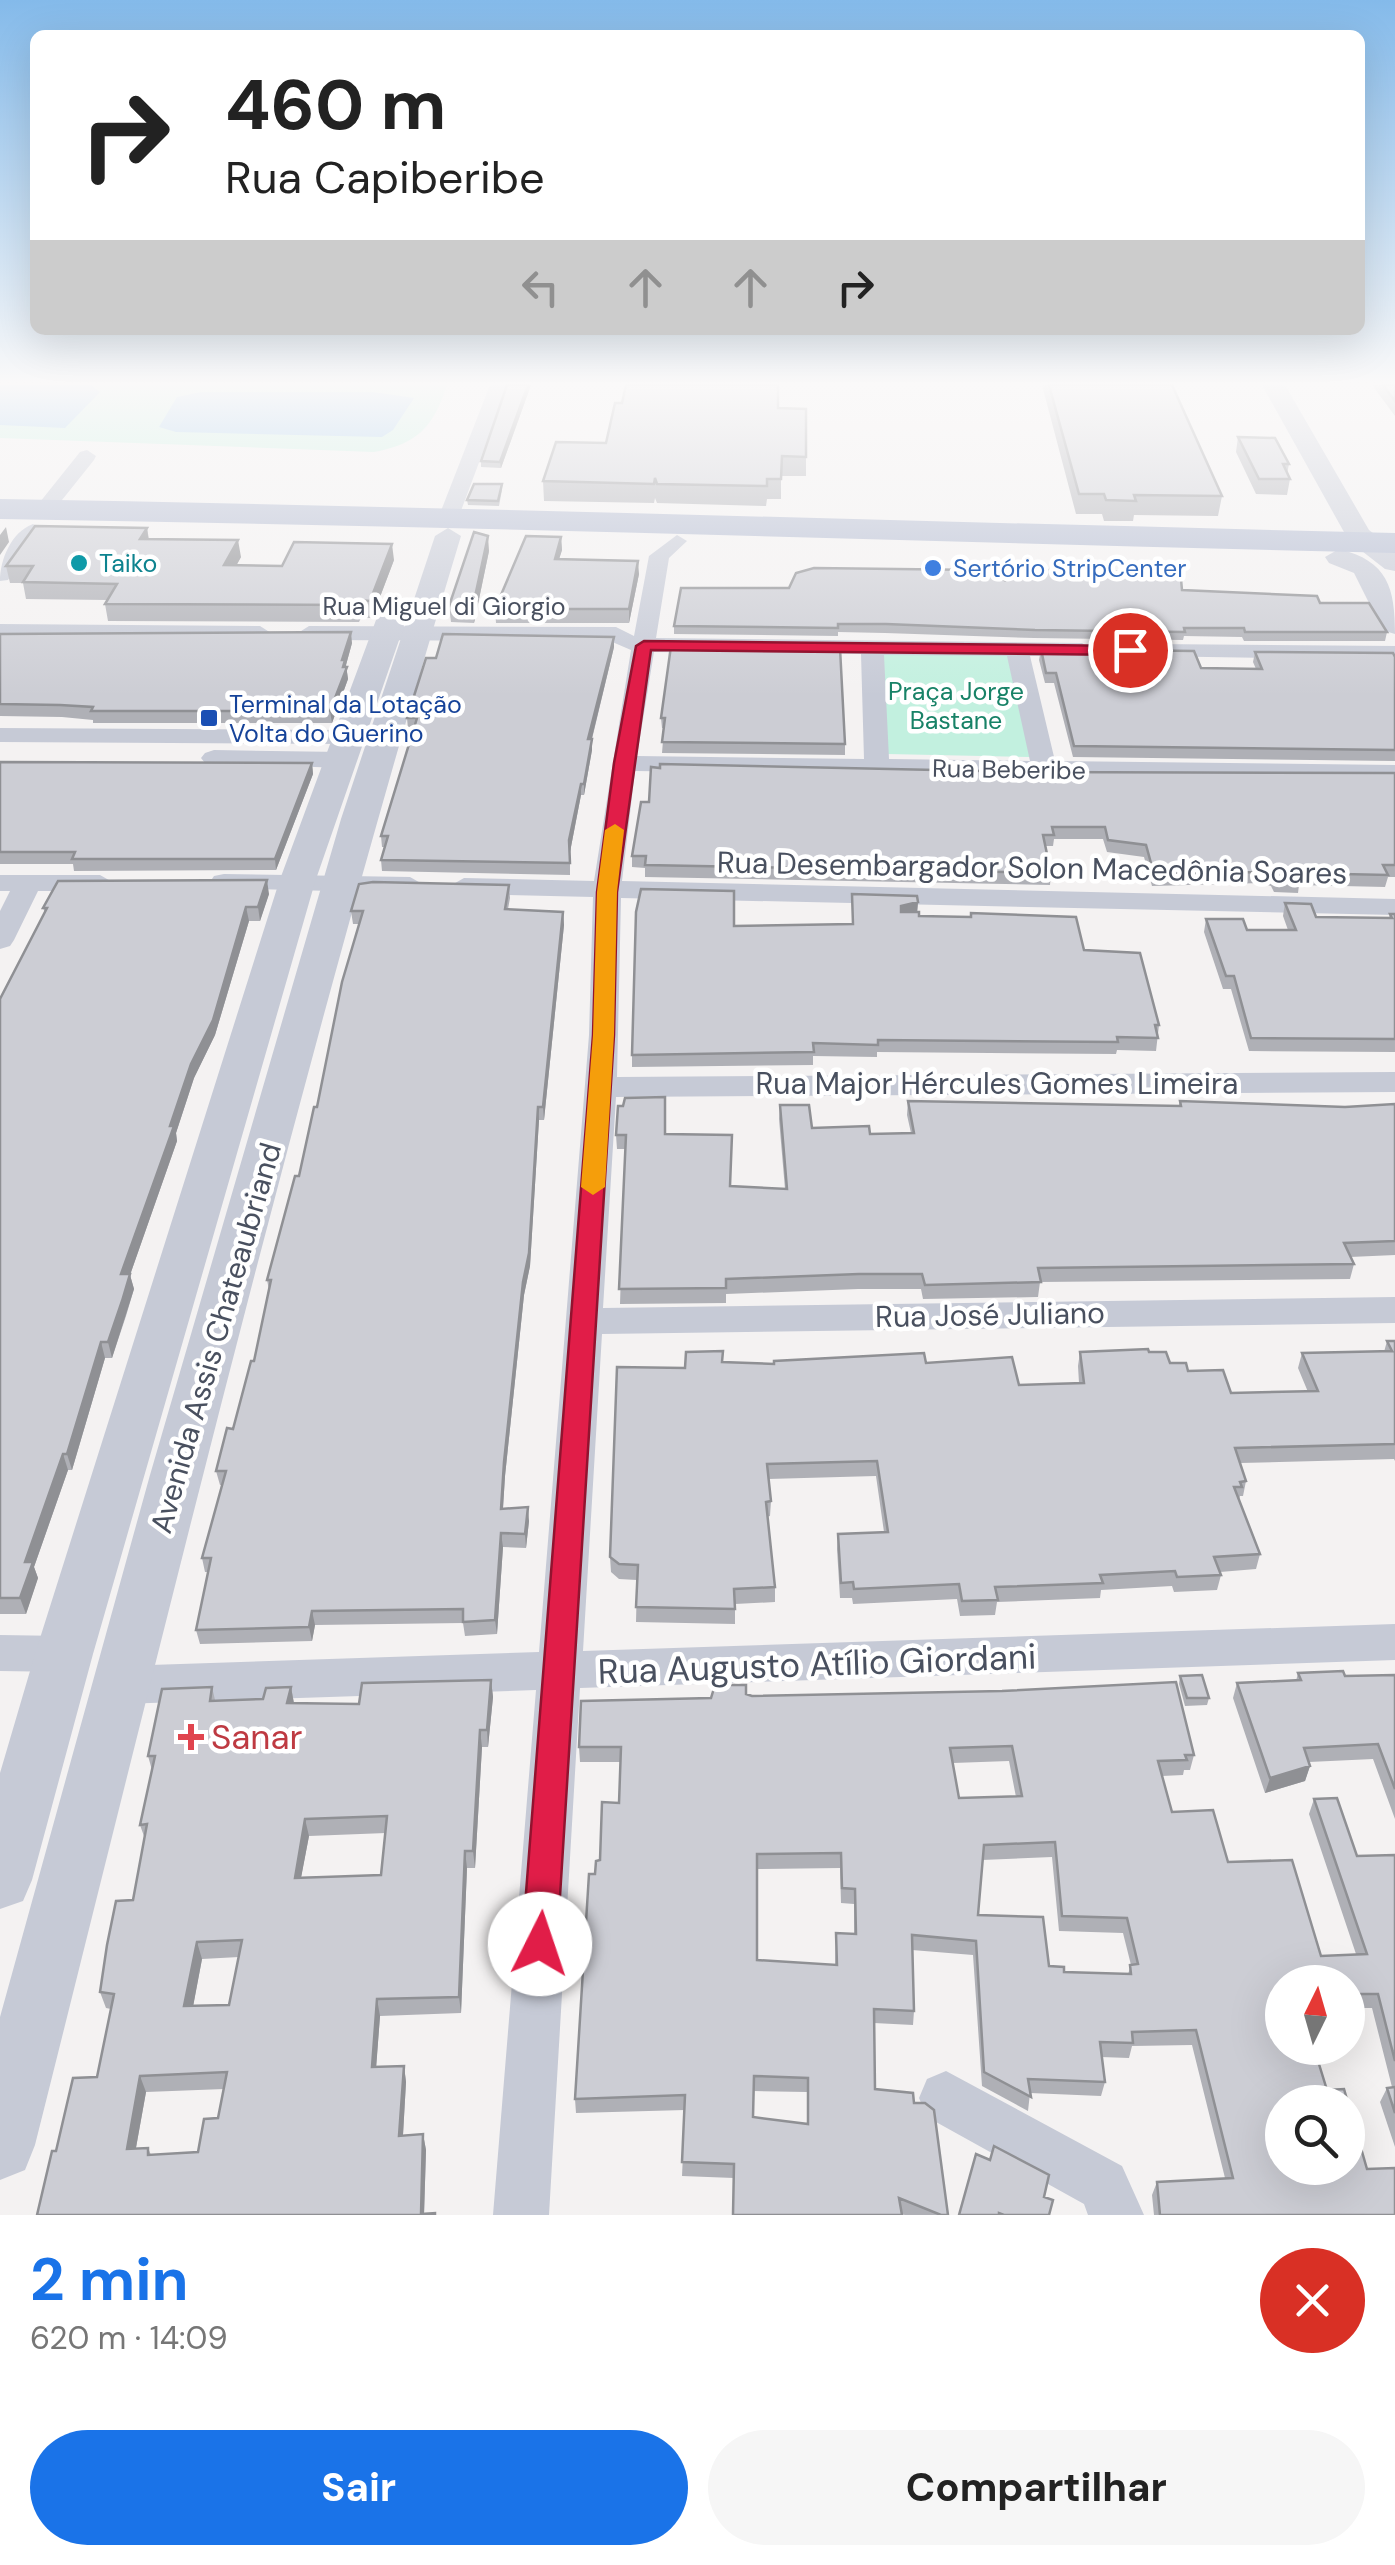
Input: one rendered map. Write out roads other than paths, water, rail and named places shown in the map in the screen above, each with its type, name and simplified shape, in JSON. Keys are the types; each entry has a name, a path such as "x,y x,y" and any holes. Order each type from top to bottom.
{"main road":[{"path":"1339,501 1383,550"},
{"path":"0,510 40,517 439,529 677,541 1383,550"},
{"path":"0,523 40,517"},
{"path":"439,529 454,523 564,521 1383,550"}],"street":[{"path":"0,575 62,488"},
{"path":"439,529 456,488"},
{"path":"1332,488 1339,501"},
{"name":"Avenida Assis Chateaubriand","path":"0,1880 117,1475 234,1100 319,882 439,529"},
{"path":"521,2215 600,1087 607,892 623,763 659,556 677,541"},
{"path":"1383,550 1364,568 1395,625"},
{"name":"Rua Miguel di Giorgio","path":"0,632 616,634 626,642 644,646 1096,650"},
{"name":"Avenida Assis Chateaubriand","path":"340,819 346,748 401,633"},
{"path":"872,648 878,767"},
{"path":"1016,649 1044,769"},
{"path":"1136,650 1395,653"},
{"path":"0,735 100,747"},
{"path":"0,756 100,747 346,748"},
{"name":"Rua Beberibe","path":"623,763 1395,773"},
{"name":"Rua Desembargador Solon Macedônia Soares","path":"201,882 1395,908"},
{"name":"Avenida Assis Chateaubriand","path":"0,2145 14,2040 120,1686 283,1099 319,882"},
{"path":"0,940 14,883 124,883"},
{"name":"Rua Major Hércules Gomes Limeira","path":"600,1087 1395,1082"},
{"path":"234,1100 283,1099"},
{"name":"Rua José Juliano","path":"584,1321 1395,1310"},
{"path":"117,1475 176,1475"},
{"name":"Rua Augusto Atílio Giordani","path":"120,1686 1395,1642"},
{"path":"0,1653 64,1654"},
{"path":"946,2098 1103,2185 1112,2198 1116,2215"}],"place":[{"name":"Taiko","path":"79,563"},
{"name":"Sertório StripCenter","path":"933,568"},
{"name":"Terminal da Lotação Volta do Guerino","path":"209,718"},
{"name":"Sanar","path":"191,1737"}],"park label":[{"name":"Praça Jorge Bastane","path":"956,706"}]}
